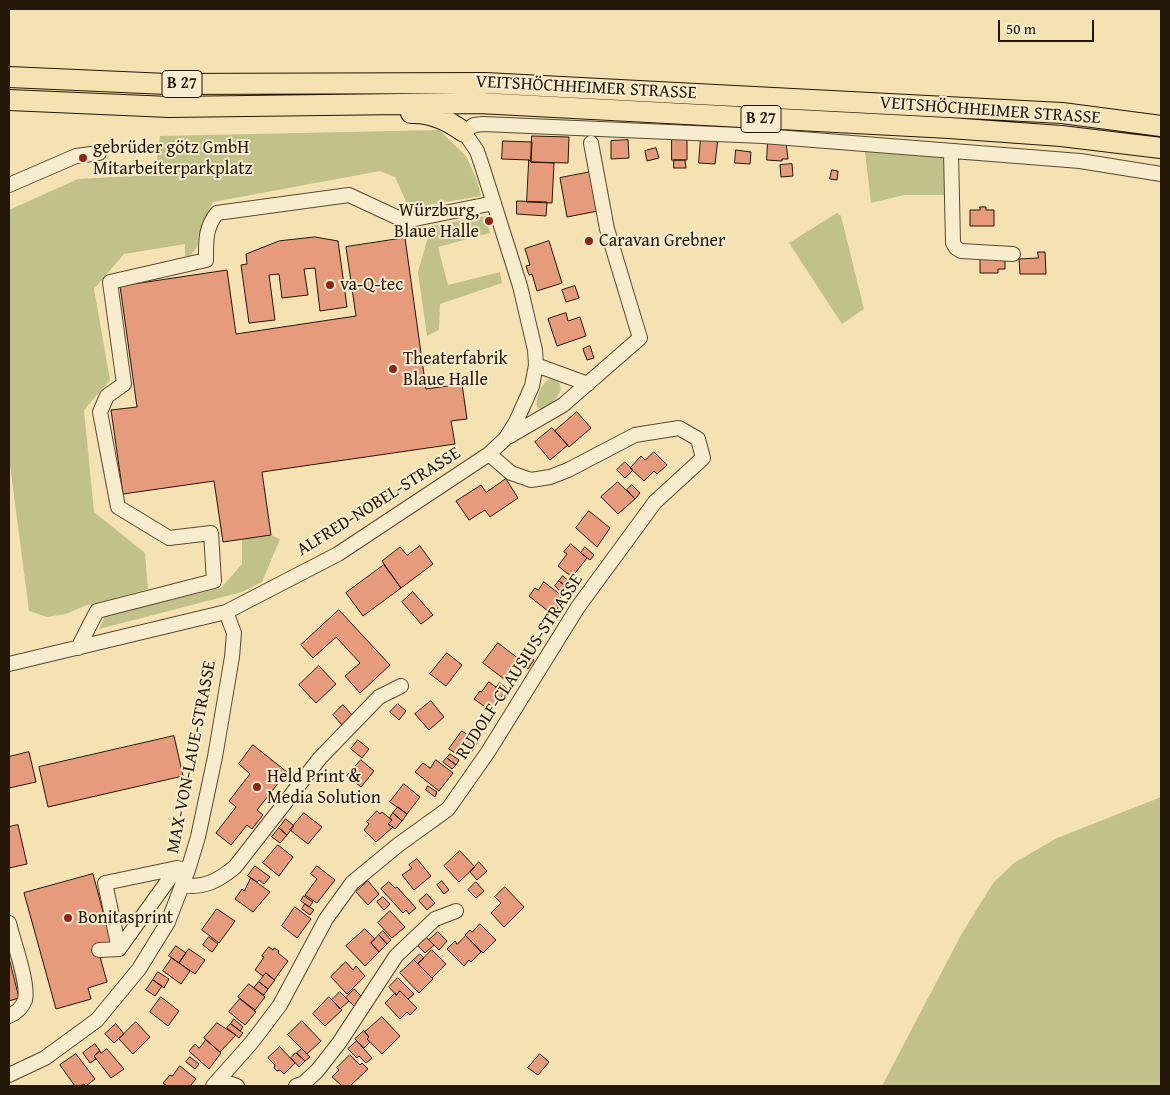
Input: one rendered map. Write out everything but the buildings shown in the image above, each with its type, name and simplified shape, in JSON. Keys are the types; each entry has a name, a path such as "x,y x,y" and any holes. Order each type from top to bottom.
{"highway":[{"name":"VEITSHÖCHHEIMER STRASSE","path":"9,76 167,84 485,83 1052,112 1161,126"},
{"name":"VEITSHÖCHHEIMER STRASSE","path":"9,100 169,107 479,103 958,129 1061,136 1161,148"},
{"path":"360,104 372,114 417,113 435,117 448,122 464,132"}],"street":[{"path":"464,132 474,125 482,124 763,136 1080,161 1161,174"},
{"name":"ALFRED-NOBEL-STRASSE","path":"464,132 477,151 494,203 520,286 535,350 536,365 532,386 516,422 506,438"},
{"name":"ALFRED-NOBEL-STRASSE","path":"9,664 226,612 338,554 489,454 506,438 563,405 640,338 607,229 592,143"},
{"path":"951,152 953,243 956,248 961,251 1013,254"},
{"path":"9,184 76,156 99,153"},
{"path":"78,648 97,611 214,581 210,533 169,538 118,508 100,412 107,396 124,384 110,282 206,260 206,234 211,221 217,213 349,195 405,220 494,203"},
{"path":"536,365 588,384"},
{"name":"RUDOLF-CLAUSIUS-STRASSE","path":"216,1083 252,1042 280,1005 326,919 352,882 398,845 448,809 488,752 578,606 655,502 703,458 698,439 678,428 635,435 568,470 550,477 531,480 511,473 489,454"},
{"name":"MAX-VON-LAUE-STRASSE","path":"9,1075 45,1058 98,1020 139,969 168,922 182,885 183,869 198,837 215,757 232,656 234,633 226,612"},
{"path":"182,885 200,887 221,879 236,867 320,758 379,697 401,686"},
{"path":"119,949 105,883 183,869"},
{"path":"99,950 119,949 183,869"},
{"path":"296,1086 304,1083 317,1071 339,1043 396,956 435,919 456,911"},
{"path":"9,923 26,988 24,1000 20,1008 9,1016"},
{"path":"216,1083 237,1086"}],"green space":[{"path":"439,130 466,156 477,180 481,196 409,208 395,177 380,171 213,202 200,231 197,247 190,256 185,256 185,244 124,254 94,289 110,380 84,410 94,512 145,553 148,589 84,606 66,614 47,617 29,611 9,457 9,210 78,179 155,175 160,136"},
{"path":"865,152 944,158 947,195 904,195 871,203"},
{"path":"837,213 841,216 864,309 842,324 789,243"},
{"path":"486,216 490,233 438,247 448,285 500,272 502,283 440,304 439,330 427,336 418,272 431,226"},
{"path":"550,379 559,382 561,389 553,402 540,409 537,407 538,395 544,383"},
{"path":"271,535 280,539 262,582 242,592 99,629 105,616 221,588 242,564 242,539"},
{"path":"1161,797 1161,1086 882,1086 961,935 993,883 1014,863 1055,839"}],"place":[{"name":"gebrüder götz GmbH Mitarbeiterparkplatz","path":"83,158"},
{"name":"Würzburg, Blaue Halle","path":"489,221"},
{"name":"Caravan Grebner","path":"589,241"},
{"name":"va-Q-tec","path":"330,285"},
{"name":"Theaterfabrik Blaue Halle","path":"393,369"},
{"name":"Held Print & Media Solution","path":"257,787"},
{"name":"Bonitasprint","path":"68,918"}]}
